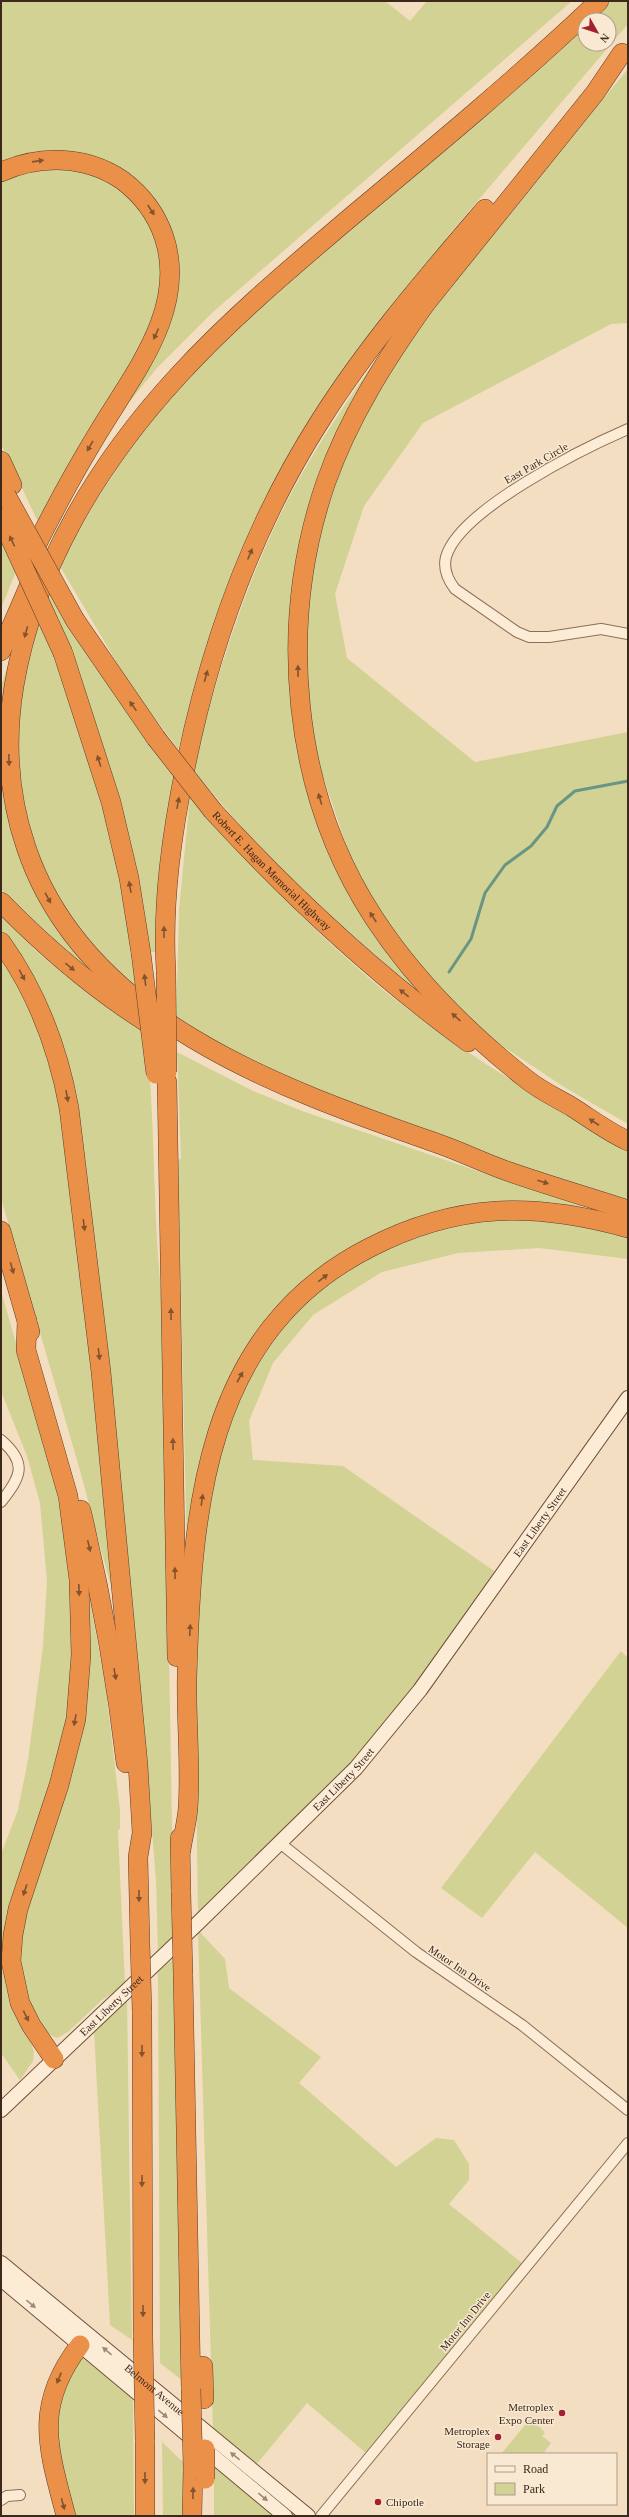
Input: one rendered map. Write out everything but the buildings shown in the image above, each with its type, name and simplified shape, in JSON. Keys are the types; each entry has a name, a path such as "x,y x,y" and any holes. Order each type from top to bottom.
{"highway":[{"path":"1,652 26,589 53,537 118,437 153,392 198,344 249,295 521,61 587,1"},
{"path":"506,1171 461,1152 317,1100 268,1078 176,1029 103,972 56,913 29,857 12,798 9,761 10,717 22,646 32,613 53,558 77,512 104,470 160,396 209,343 272,286 517,76 600,1"},
{"path":"205,2516 199,2474 198,2394 184,2015 169,1234 161,1078 166,971 164,934 170,862 190,737 224,621 267,517 320,421 386,328 589,87 625,49"},
{"path":"625,49 595,93 426,302 372,386 341,443 326,483 312,529 302,585 297,631 302,720 320,801 345,865 373,917 401,956 447,1009 527,1080 628,1141"},
{"path":"1,172 31,162 50,159 82,162 114,175 139,195 152,210 166,244 170,270 166,305 155,336 59,500 18,584 1,627"},
{"name":"Robert E. Hagan Memorial Highway","path":"1,460 6,488 37,554 75,620 156,738 213,811 286,888 376,970 435,1018 527,1080"},
{"path":"1,518 63,653 111,802 129,878 161,1078"},
{"path":"1,902 29,931 90,984 137,1017 221,1067 320,1109 460,1160 506,1171 628,1210"},
{"path":"1,942 20,971 51,1034 63,1073 69,1108 101,1372 131,1684 142,1832 138,1857 142,2012 142,2337 145,2440 145,2516"},
{"path":"181,1850 188,1810 187,1678 194,1560 202,1499 215,1434 238,1380 265,1336 291,1306 335,1268 386,1239 432,1222 478,1212 531,1210 564,1213 628,1228"},
{"path":"1,1231 80,1509 104,1611 116,1683 132,1833 138,1857"},
{"path":"27,1320 26,1350 68,1496 79,1580 81,1662 76,1719 59,1785 18,1909 13,1935 11,1961 20,2004 31,2025 54,2059"},
{"path":"66,2516 51,2460 48,2415 55,2389 64,2365 84,2340"},
{"path":"192,2516 199,2474"}],"street":[{"name":"East Park Circle","path":"628,429 532,477 512,490 470,525 453,544 445,564 450,582 455,589 517,632 539,638 600,629 628,634"},
{"name":"East Liberty Street","path":"1,2110 356,1768 400,1716 628,1398"},
{"path":"1,1440 16,1456 19,1468 16,1482 1,1502"},
{"name":"Motor Inn Drive","path":"280,1842 416,1952 522,2026 628,2110"},
{"name":"Motor Inn Drive","path":"321,2516 628,2142"},
{"name":"Belmont Avenue","path":"1,2263 84,2340 285,2516"},
{"name":"Belmont Avenue","path":"1,2279 84,2340 308,2516"},
{"path":"1,2500 7,2496 20,2495"}],"green space":[{"path":"1,1 385,1 410,21 427,1 572,1 213,312 157,368 112,423 167,326 176,253 115,169 1,166"},
{"path":"611,1 628,1 628,24 617,37 617,12 599,12"},
{"path":"577,32 577,52 604,52 447,237 443,248 369,338 207,649 178,749 130,685 58,563 89,511 133,444 173,393 224,339"},
{"path":"628,69 628,323 611,324 423,423 364,506 335,594 347,658 475,762 628,732 628,1124 564,1087 498,1043 457,1008 424,975 386,922 351,859 321,771 309,713 304,635 320,522 344,458 375,391 467,261"},
{"path":"58,165 108,178 146,212 160,242 164,273 151,330 39,524 1,444 1,180"},
{"path":"385,347 296,580 313,793 416,983 412,986 353,936 296,883 243,828 193,769 209,707 238,616 274,528 311,457"},
{"path":"1,532 18,567 1,608"},
{"path":"48,588 175,777 160,952 147,952 45,594"},
{"path":"39,613 66,680 111,825 142,997 71,927 23,825 16,711"},
{"path":"9,661 12,662 14,832 90,969 61,948 1,889 1,687"},
{"path":"190,796 235,847 282,896 331,944 382,989 411,1012 471,1054 533,1094 628,1149 628,1201 464,1148 303,1086 176,1020 179,910"},
{"path":"1,915 35,950 65,975 146,1031 151,1101 157,1241 163,1311 174,1939 158,1953 156,1880 135,1628 79,1135 1,935"},
{"path":"1,955 14,972 51,1056 74,1199 114,1598 81,1474 1,1198"},
{"path":"177,1052 251,1090 302,1111 592,1210 394,1229 255,1341 187,1557 178,1161 181,1158"},
{"path":"520,1215 628,1234 628,1259 539,1248 458,1253 382,1272 313,1315 273,1363 249,1421 253,1460 343,1466 497,1573 413,1690 333,1786 198,1916 195,1704 199,1598 209,1497 230,1407 276,1333 321,1287 366,1255 417,1233 477,1219"},
{"path":"1,1291 54,1476 69,1564 76,1651 64,1741 6,1926 4,1937 4,1970 8,1992 16,2013 29,2037 34,2052 33,2061 20,2080 1,2053 1,1854 18,1810 28,1760 43,1646 47,1581 40,1503 27,1456 1,1391"},
{"path":"89,1594 106,1690 120,1810 120,1829 118,1830 125,1985 102,2000 68,2032 57,2038 41,2025 30,2004 23,1979 20,1950 23,1930 90,1652"},
{"path":"621,1651 628,1658 628,1928 535,1852 482,1918 441,1888"},
{"path":"198,1930 225,1959 229,1988 321,2057 299,2083 396,2167 436,2138 454,2140 469,2164 469,2180 449,2204 522,2263 366,2453 307,2403 256,2465 213,2429"},
{"path":"174,1958 183,2381 160,2363 158,1972"},
{"path":"127,2001 132,2340 110,2325 94,2031"},
{"path":"85,2358 133,2397 134,2516 72,2516 58,2463 57,2406 78,2360"},
{"path":"530,2419 545,2432 542,2436 551,2443 544,2453 502,2453"},
{"path":"162,2442 185,2464 183,2516 163,2516"},
{"path":"214,2464 275,2516 214,2516"}],"waterway":[{"path":"449,972 471,939 485,893 505,865 531,846 547,827 557,806 575,791 628,781"}],"place":[{"name":"Metroplex Expo Center","path":"562,2413"},
{"name":"Metroplex Storage","path":"498,2437"},
{"name":"Chipotle","path":"378,2502"}]}
